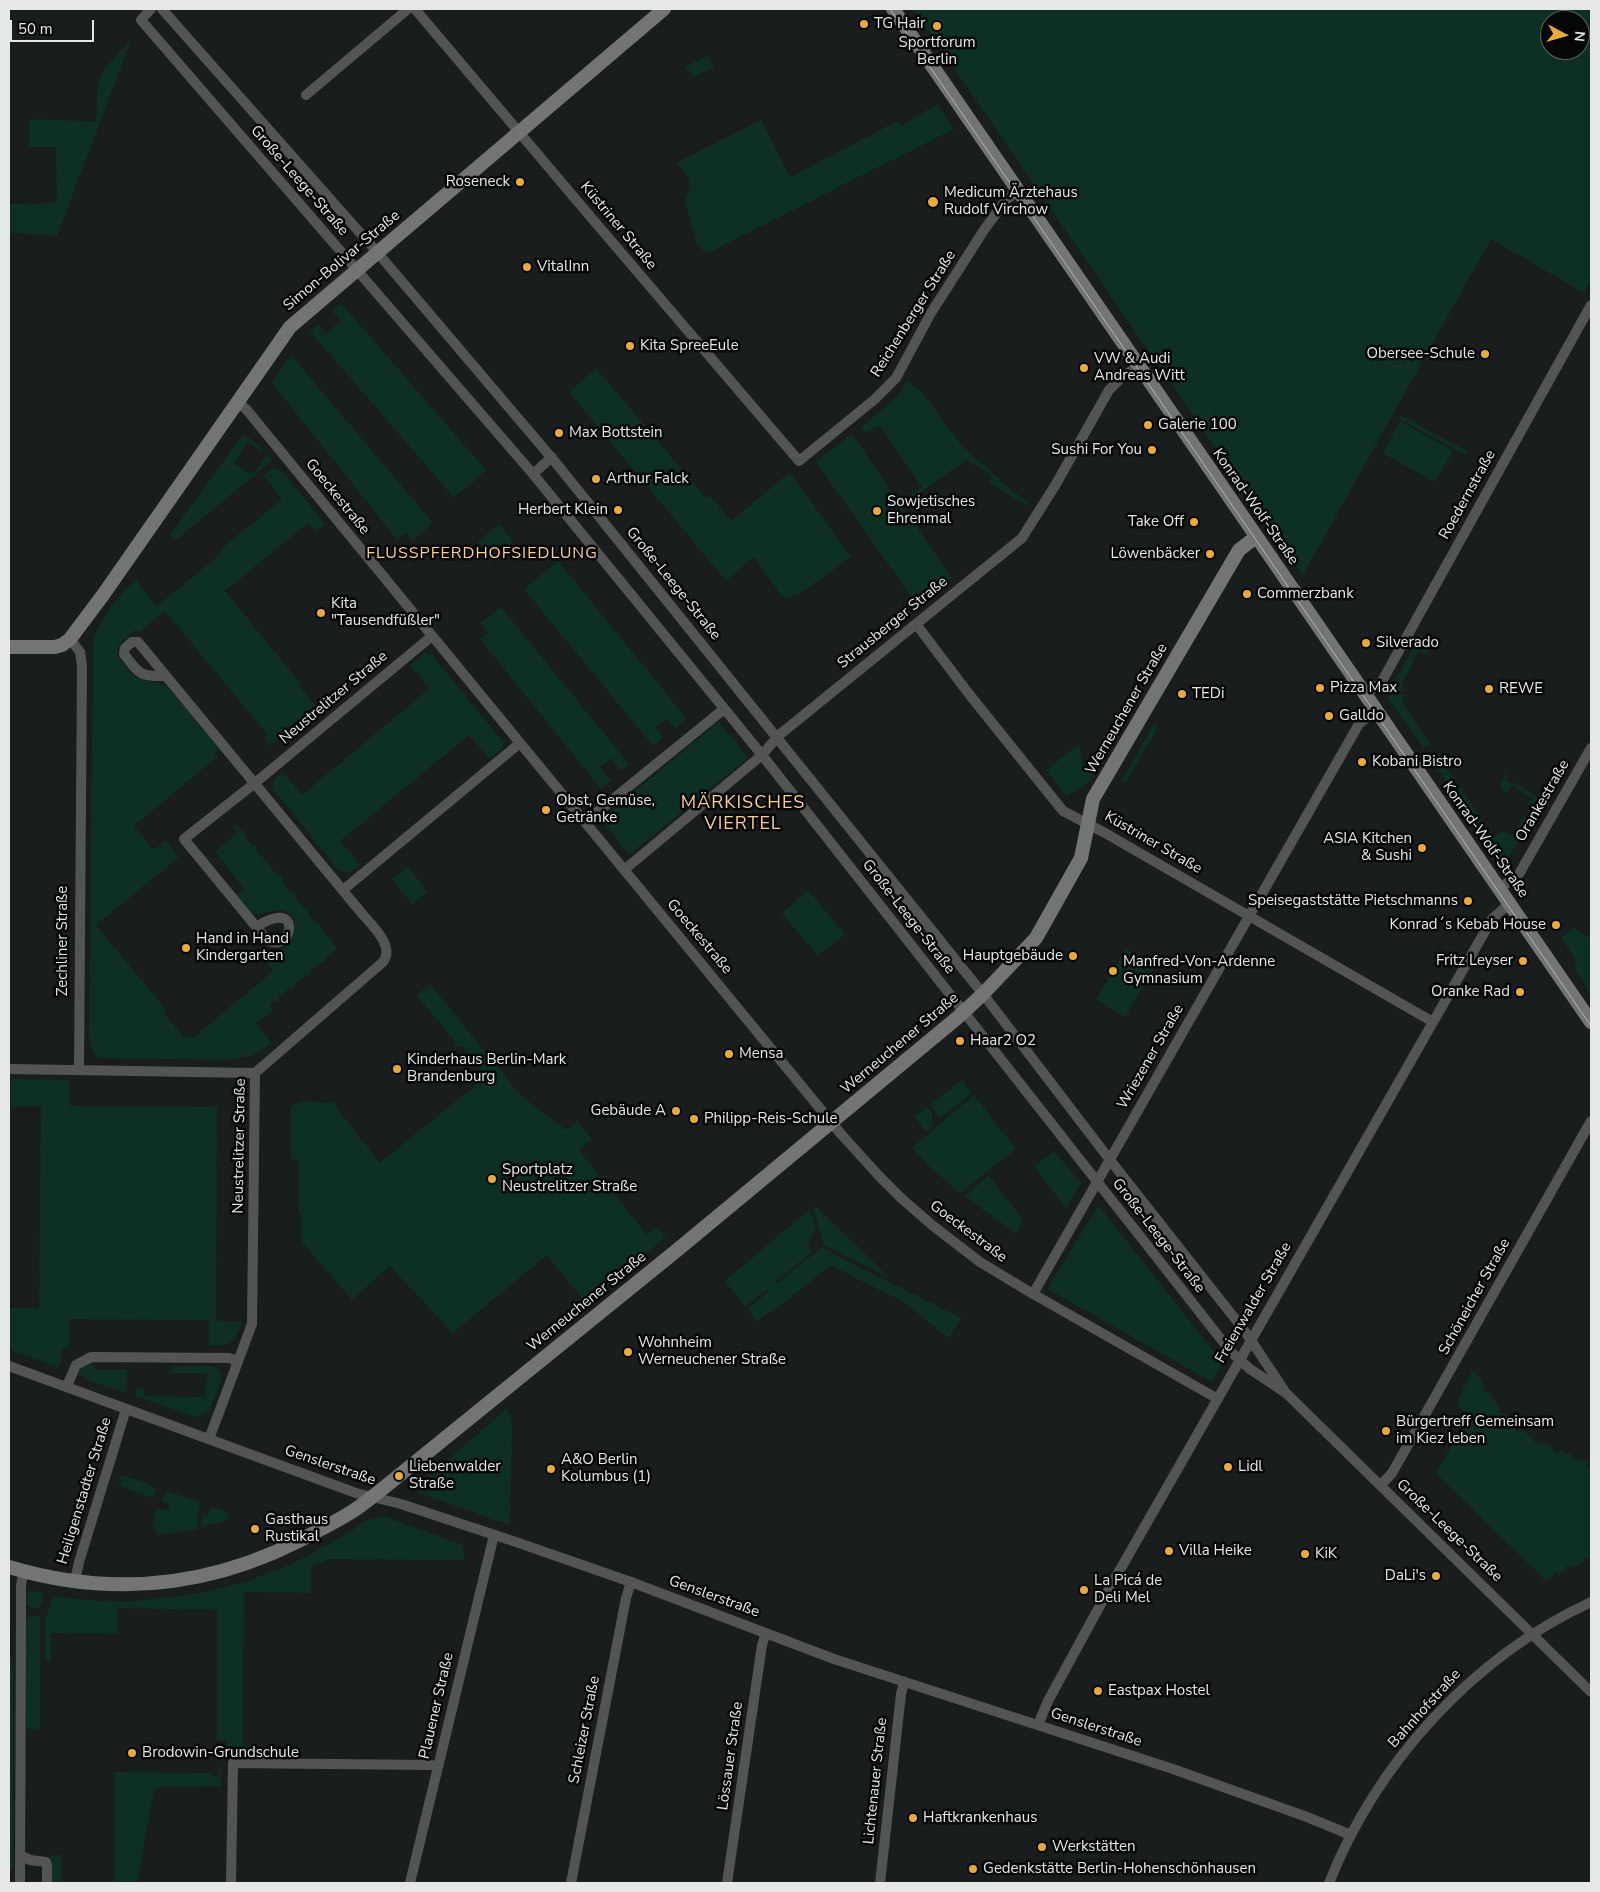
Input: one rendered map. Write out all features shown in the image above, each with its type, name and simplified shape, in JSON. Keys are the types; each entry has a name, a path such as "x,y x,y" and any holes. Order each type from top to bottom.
{"street":[{"name":"Große-Leege-Straße","path":"151,9 141,20 533,474 762,756 1239,1361 1286,1393 1533,1633 1591,1692"},
{"name":"Große-Leege-Straße","path":"162,9 377,252 552,457 778,736 983,994 1250,1341 1286,1393"},
{"path":"306,95 408,9"},
{"name":"Küstriner Straße","path":"415,9 799,461"},
{"name":"Simon-Bolivar-Straße","path":"70,639 103,595 290,327 664,9"},
{"name":"Konrad-Wolf-Straße","path":"893,9 1591,1022"},
{"name":"Reichenberger Straße","path":"799,461 876,399 892,383 931,313 984,230 1006,200 1018,191"},
{"name":"Roedernstraße","path":"1365,695 1381,683 1591,305"},
{"name":"Strausberger Straße","path":"624,870 762,756 778,736 1022,538 1049,496 1109,390 1121,378 1139,366"},
{"name":"Goeckestraße","path":"237,402 246,409 832,1123 879,1176 932,1226 980,1262 1218,1399"},
{"path":"533,474 552,457"},
{"name":"Werneuchener Straße","path":"371,1496 399,1476 832,1123 964,1012 1036,938 1080,858 1093,800 1238,550 1256,537"},
{"name":"Küstriner Straße","path":"916,624 969,694 1063,811 1433,1022"},
{"name":"Neustrelitzer Straße","path":"256,927 184,839 255,783 432,636"},
{"path":"9,647 55,647 62,645 70,639"},
{"name":"Zechliner Straße","path":"70,639 80,652 82,666 79,1070"},
{"name":"Neustrelitzer Straße","path":"166,676 343,890 385,943 388,952 386,958 255,1073 252,1324 209,1439"},
{"path":"585,822 724,709"},
{"name":"Wriezener Straße","path":"1033,1294 1359,724 1376,710"},
{"path":"343,890 520,743"},
{"name":"Orankestraße","path":"1499,889 1519,874 1591,748"},
{"name":"Freienwalder Straße","path":"1038,1725 1048,1700 1104,1597 1492,919 1509,904"},
{"path":"9,1069 255,1073"},
{"name":"Schöneicher Straße","path":"1381,1485 1392,1473 1591,1121"},
{"path":"67,1386 76,1364 91,1357 229,1358 237,1361"},
{"name":"Genslerstraße","path":"9,1366 356,1493 401,1504 631,1582 834,1659 1212,1783 1351,1835"},
{"name":"Heiligenstadter Straße","path":"75,1581 79,1562 126,1409"},
{"path":"9,1567 98,1584 165,1583 201,1577 276,1553 355,1510 371,1496"},
{"name":"Plauener Straße","path":"410,1883 494,1535"},
{"path":"20,1883 21,1585 24,1571"},
{"name":"Schleizer Straße","path":"571,1883 626,1598 631,1582"},
{"name":"Bahnhofstraße","path":"1329,1883 1351,1835 1389,1774 1428,1725 1482,1670 1533,1633 1591,1602"},
{"name":"Lössauer Straße","path":"727,1883 762,1645 766,1633"},
{"name":"Lichtenauer Straße","path":"880,1883 893,1759 904,1682"},
{"path":"231,1883 232,1763 430,1764 438,1766"},
{"path":"20,1855 30,1860 46,1862 47,1883"}],"green space":[{"path":"913,9 1591,9 1591,281 1584,293 1491,239 1303,575"},
{"path":"131,40 57,236 9,233 9,204 57,203 56,147 28,147 30,119 96,122 98,82 106,67"},
{"path":"708,55 714,67 694,77 685,67"},
{"path":"937,104 954,129 706,254 696,242 685,201 690,187 689,178 676,163 761,120 790,177 898,121 902,126"},
{"path":"341,303 486,470 454,498 310,331 318,324 326,334 341,321 332,311"},
{"path":"291,355 433,523 412,541 406,532 397,540 272,383"},
{"path":"596,368 706,498 710,495 731,521 790,472 851,557 798,595 783,598 754,557 726,581 569,392"},
{"path":"907,381 923,393 961,445 1016,494 1029,502 1027,506 989,482 992,476 966,460 902,506 952,578 917,605 816,462 852,434 899,502 922,487 879,425 866,433 861,427 896,398"},
{"path":"1400,415 1467,451 1465,455 1398,418"},
{"path":"1400,421 1453,451 1435,482 1383,453"},
{"path":"243,434 263,449 261,452 248,442 234,463 247,472 254,473 268,454 272,461 177,539 173,538 170,535"},
{"path":"273,468 282,471 325,524 315,531 308,523 225,591 302,685 300,687 318,708 270,746 264,738 268,735 165,611 143,631 137,632 136,630 125,638 118,648 117,656 134,677 167,686 218,747 214,751 218,756 134,826 154,850 166,840 179,857 96,925 166,1010 163,1012 184,1037 193,1038 273,971 262,956 271,950 274,952 281,948 292,938 295,930 294,919 283,910 262,914 250,913 236,896 244,889 215,852 238,833 233,826 235,824 245,833 244,835 253,846 255,845 256,850 267,860 278,876 283,879 282,881 291,893 293,892 296,895 295,897 304,908 306,907 309,911 307,912 316,924 318,923 330,939 334,941 332,943 337,949 325,959 326,961 321,962 309,972 310,974 305,975 292,989 290,988 278,997 277,1002 275,1000 269,1005 273,1010 256,1024 272,1043 253,1055 229,1060 98,1058 91,1048 89,1039 93,639 96,630 111,606 138,579 138,583 157,606 222,553 220,550 282,499 263,475"},
{"path":"498,525 501,525 513,541 512,544 491,559 477,543"},
{"path":"558,561 687,719 676,728 667,719 655,728 663,737 653,746 524,589"},
{"path":"501,607 629,764 621,771 611,758 600,767 611,781 601,789 480,639 488,632 481,623"},
{"path":"1421,634 1428,643 1427,655 1418,651 1401,687 1406,692 1390,691"},
{"path":"425,653 432,655 504,743 502,749 489,758 469,735 340,841 360,864 350,873 339,871 272,788 274,779 283,772 302,795 430,688 410,665"},
{"path":"1389,694 1407,695 1401,700 1431,746 1423,747 1387,697"},
{"path":"719,722 748,758 629,855 601,819"},
{"path":"1154,724 1158,727 1126,782 1122,780"},
{"path":"1079,744 1083,768 1100,764 1087,784 1066,796 1046,770"},
{"path":"1434,750 1494,836 1503,831 1512,836 1523,816 1530,820 1508,859 1500,858 1430,758"},
{"path":"1507,772 1507,781 1512,784 1513,782 1541,800 1535,810 1528,806 1532,798 1512,785 1507,793 1501,788 1501,781"},
{"path":"408,866 428,892 412,904 392,879"},
{"path":"808,890 845,934 818,956 782,913"},
{"path":"1574,928 1591,937 1591,994 1574,968 1577,961 1561,938"},
{"path":"1126,949 1155,967 1125,1017 1096,1000"},
{"path":"430,984 523,1098 566,1130 577,1121 592,1139 579,1150 647,1235 657,1227 666,1237 586,1303 547,1255 453,1333 390,1266 352,1300 302,1242 302,1215 299,1214 299,1160 291,1159 291,1106 302,1101 333,1103 380,1163 487,1076 463,1046 455,1047 454,1040 417,996"},
{"path":"11,1079 70,1080 70,1106 211,1107 217,1105 216,1321 242,1322 231,1342 209,1346 209,1320 69,1319 69,1346 61,1350 61,1363 58,1367 12,1351 9,1347 9,1308 39,1308 41,1106 11,1106"},
{"path":"962,1080 972,1093 940,1118 930,1105"},
{"path":"974,1095 1016,1149 960,1193 931,1168 912,1148"},
{"path":"927,1107 932,1113 932,1126 925,1131 915,1117"},
{"path":"1054,1151 1081,1183 1066,1209 1034,1166"},
{"path":"989,1176 1023,1219 1016,1234 965,1196"},
{"path":"1098,1205 1223,1363 1212,1382 1048,1289"},
{"path":"815,1206 891,1279 824,1245 813,1208"},
{"path":"810,1209 816,1231 809,1242 811,1253 775,1282 767,1282 778,1283 822,1247 962,1318 948,1338 905,1303 831,1265 757,1322 747,1309 768,1292 768,1286 767,1289 745,1306 725,1281"},
{"path":"92,1361 93,1366 97,1370 127,1370 127,1388 125,1393 85,1379 84,1376 78,1374 82,1366"},
{"path":"211,1366 220,1370 221,1381 209,1411 195,1417 135,1396 137,1388 144,1389 144,1396 205,1397 207,1373 171,1373 172,1367"},
{"path":"1473,1369 1485,1387 1483,1389 1486,1394 1489,1392 1500,1408 1498,1411 1502,1415 1504,1413 1515,1425 1513,1427 1518,1431 1521,1429 1534,1438 1533,1441 1538,1444 1540,1442 1554,1448 1553,1451 1559,1453 1560,1450 1572,1455 1571,1459 1576,1461 1578,1458 1588,1462 1585,1472 1591,1467 1590,1560 1588,1557 1583,1559 1584,1562 1572,1568 1571,1565 1565,1567 1567,1570 1558,1574 1556,1571 1553,1573 1554,1576 1545,1580 1436,1473 1470,1414 1458,1407 1459,1404 1457,1402"},
{"path":"506,1409 511,1416 512,1424 510,1524 419,1493 419,1485"},
{"path":"115,1476 136,1479 146,1483 156,1489 153,1498 112,1483 120,1485 122,1479"},
{"path":"167,1491 200,1502 197,1529 157,1535 153,1520 154,1513 158,1508 167,1511 170,1504 161,1501"},
{"path":"211,1508 221,1509 229,1514 229,1519 202,1527 203,1515 207,1516"},
{"path":"383,1516 463,1545 464,1560 329,1559 311,1566 311,1593 244,1592 243,1744 245,1744 233,1758 226,1759 227,1740 217,1740 217,1610 118,1608 118,1634 51,1633 51,1662 45,1661 45,1621 53,1596 128,1602 201,1593 245,1582 292,1564 347,1534 365,1521"},
{"path":"28,1590 42,1593 43,1600 39,1608 32,1608 26,1604"},
{"path":"30,1616 40,1616 40,1730 29,1729 25,1725 26,1619"},
{"path":"11,1656 13,1675 13,1869 9,1869 9,1657"},
{"path":"219,1766 221,1767 221,1788 218,1786 158,1787 154,1790 137,1883 52,1883 51,1855 61,1855 62,1882 114,1882 114,1772 212,1773 212,1777 218,1777"}],"tram line":[{"path":"890,9 1591,1026"}],"place":[{"name":"TG Hair","path":"864,24"},
{"name":"Sportforum Berlin","path":"937,26"},
{"name":"Roseneck","path":"520,182"},
{"name":"Medicum Ärztehaus Rudolf Virchow","path":"933,202"},
{"name":"VitalInn","path":"527,267"},
{"name":"Kita SpreeEule","path":"630,346"},
{"name":"Obersee-Schule","path":"1485,354"},
{"name":"VW & Audi Andreas Witt","path":"1084,368"},
{"name":"Galerie 100","path":"1148,425"},
{"name":"Max Bottstein","path":"559,433"},
{"name":"Sushi For You","path":"1152,450"},
{"name":"Arthur Falck","path":"596,479"},
{"name":"Herbert Klein","path":"618,510"},
{"name":"Sowjetisches Ehrenmal","path":"877,511"},
{"name":"Take Off","path":"1194,522"},
{"name":"Löwenbäcker","path":"1210,554"},
{"name":"Commerzbank","path":"1247,594"},
{"name":"Kita \"Tausendfüßler\"","path":"321,613"},
{"name":"Silverado","path":"1366,643"},
{"name":"Pizza Max","path":"1320,688"},
{"name":"REWE","path":"1489,689"},
{"name":"TEDi","path":"1182,694"},
{"name":"Galldo","path":"1329,716"},
{"name":"Kobani Bistro","path":"1362,762"},
{"name":"Obst, Gemüse, Getränke","path":"546,810"},
{"name":"ASIA Kitchen & Sushi","path":"1422,848"},
{"name":"Speisegaststätte Pietschmanns","path":"1468,901"},
{"name":"Konrad´s Kebab House","path":"1556,925"},
{"name":"Hand in Hand Kindergarten","path":"186,948"},
{"name":"Hauptgebäude","path":"1073,956"},
{"name":"Fritz Leyser","path":"1523,961"},
{"name":"Manfred-Von-Ardenne Gymnasium","path":"1113,971"},
{"name":"Oranke Rad","path":"1520,992"},
{"name":"Haar2 O2","path":"960,1041"},
{"name":"Mensa","path":"729,1054"},
{"name":"Kinderhaus Berlin-Mark Brandenburg","path":"397,1069"},
{"name":"Gebäude A","path":"676,1111"},
{"name":"Philipp-Reis-Schule","path":"694,1119"},
{"name":"Sportplatz Neustrelitzer Straße","path":"492,1179"},
{"name":"Wohnheim Werneuchener Straße","path":"628,1352"},
{"name":"Bürgertreff Gemeinsam im Kiez leben","path":"1386,1431"},
{"name":"Lidl","path":"1228,1467"},
{"name":"A&O Berlin Kolumbus (1)","path":"551,1469"},
{"name":"Liebenwalder Straße","path":"399,1476"},
{"name":"Gasthaus Rustikal","path":"255,1529"},
{"name":"Villa Heike","path":"1169,1551"},
{"name":"KiK","path":"1305,1554"},
{"name":"DaLi's","path":"1436,1576"},
{"name":"La Picá de Deli Mel","path":"1084,1590"},
{"name":"Eastpax Hostel","path":"1098,1691"},
{"name":"Brodowin-Grundschule","path":"132,1753"},
{"name":"Haftkrankenhaus","path":"913,1818"},
{"name":"Werkstätten","path":"1042,1847"},
{"name":"Gedenkstätte Berlin-Hohenschönhausen","path":"973,1869"}],"district":[{"name":"FLUSSPFERDHOFSIEDLUNG","path":"482,554"},
{"name":"MÄRKISCHES VIERTEL","path":"743,814"}]}
